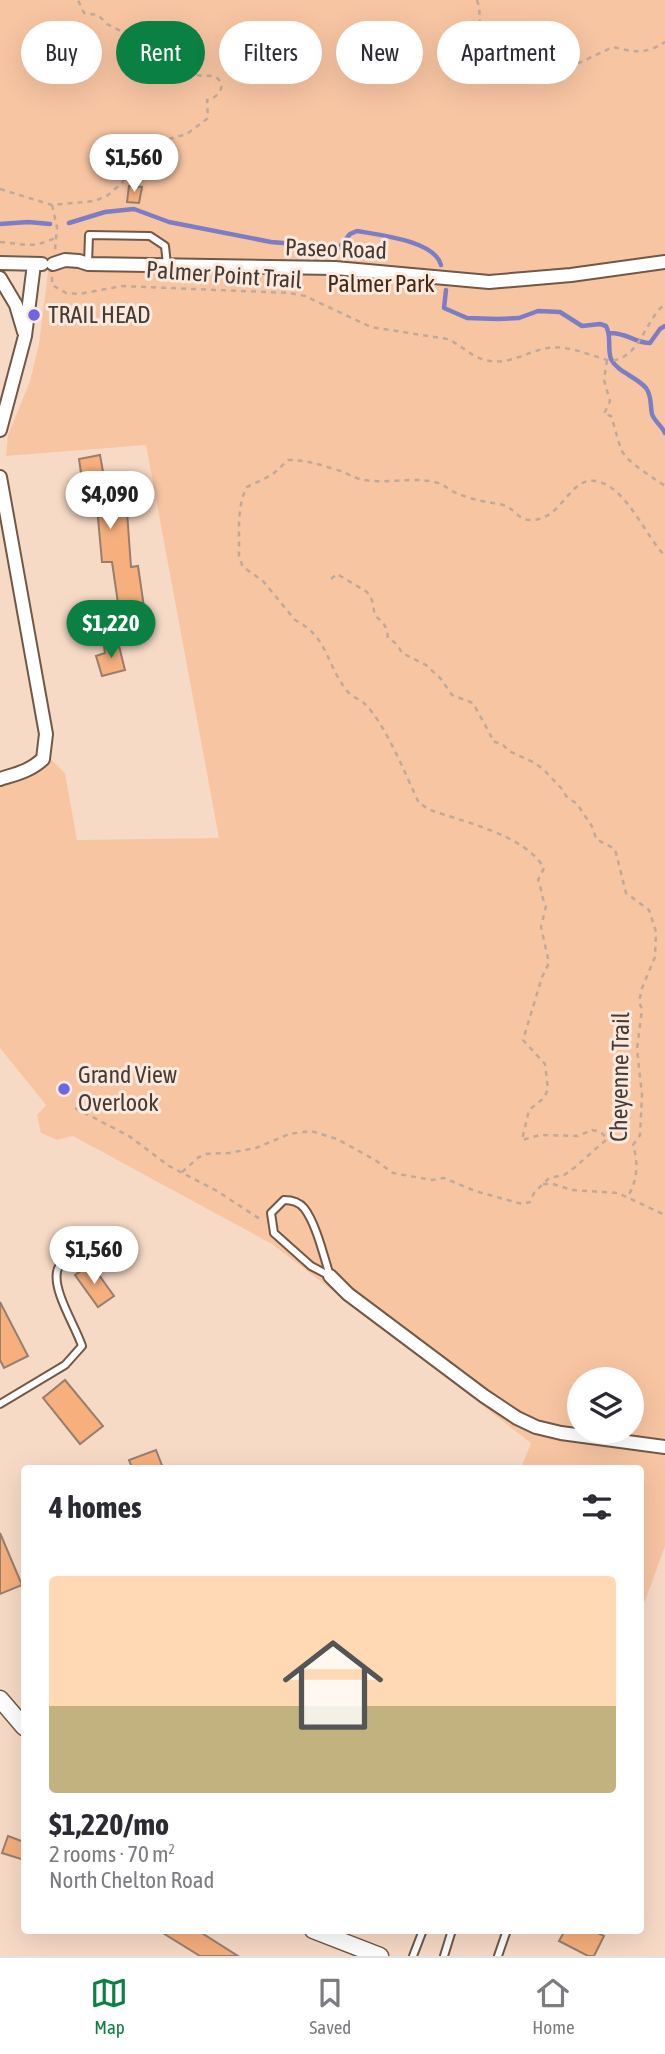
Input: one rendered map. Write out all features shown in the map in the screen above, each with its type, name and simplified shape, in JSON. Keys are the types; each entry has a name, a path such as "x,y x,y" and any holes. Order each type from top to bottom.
{"street":[{"name":"Paseo Road","path":"0,263 53,264 72,260 88,264 335,268 489,282 571,275 665,262"},
{"path":"0,429 25,336 34,264"},
{"path":"0,278 16,305 25,336"},
{"path":"0,477 46,734 43,760 22,773 0,779"},
{"path":"330,1276 348,1294 517,1418 536,1427 561,1433 665,1447"},
{"path":"0,1699 21,1724"},
{"path":"337,1935 375,1955"}],"lane":[{"path":"88,264 89,234 150,236 165,246 167,266"},
{"path":"284,1200 293,1200 304,1207 319,1240 330,1276 311,1266 274,1233 271,1213 276,1205 284,1200"},
{"path":"0,1404 65,1365 82,1346 78,1333 66,1314 56,1273 60,1264 72,1258"},
{"path":"413,1956 421,1934"},
{"path":"444,1956 451,1934"},
{"path":"498,1956 506,1934"}],"path":[{"path":"0,189 52,205 76,204 108,195 121,184 137,152 144,146 187,134 208,118 207,100 220,94 220,79 214,76 174,74 149,64 139,55 125,33 107,24 98,15 84,13 78,0"},
{"path":"477,0 480,8 480,43 484,52 526,61 546,69 557,70 613,47 633,53 656,48 665,42"},
{"path":"0,242 32,246 42,245 57,237 52,205"},
{"name":"Palmer Point Trail","path":"53,264 52,285 66,293 92,293 122,286 290,293 304,296 371,327 447,339 473,355 492,362 515,359 543,348 575,350 607,360"},
{"path":"665,304 651,319 634,350 618,360 607,360 604,380 610,401 604,414 611,416 623,452 635,465 665,486"},
{"path":"182,1172 206,1154 256,1148 289,1134 311,1131 337,1139 393,1173 432,1180 444,1178 515,1203 530,1202 534,1193 549,1178 564,1175 607,1139 601,1132 592,1130 578,1136 540,1135 522,1139 529,1110 544,1098 548,1089 545,1064 523,1040 542,977 549,963 541,927 546,906 541,898 542,889 538,880 544,868 540,860 502,835 430,810 419,803 376,719 365,703 348,693 322,642 295,620 263,581 243,567 239,557 239,518 247,486 272,475 288,460 306,459 321,467 336,469 361,480 436,483 467,497 507,506 524,519 532,521 553,514 571,491 584,482 601,482 619,493 632,513 640,518 651,539 665,556"},
{"name":"Cheyenne Trail","path":"331,579 337,574 367,592 372,600 375,616 383,622 388,638 397,644 402,653 433,671 452,695 473,703 492,741 502,744 522,759 535,763 566,796 578,804 593,828 596,839 615,849 626,893 652,915 656,932 655,957 639,1002 642,1009 637,1049 642,1095 640,1135 634,1145 638,1170 633,1180 634,1188 627,1198"},
{"path":"75,1108 130,1136 169,1166 217,1191 260,1220 271,1223"},
{"path":"543,1184 572,1190 605,1191 665,1215"}],"green space":[{"name":"Palmer Park","path":"0,0 665,0 665,1546 644,1604 644,1465 522,1465 531,1443 272,1244 73,1136 57,1140 41,1133 37,1115 46,1105 0,1048 0,785 38,773 52,760 65,773 77,840 219,838 146,445 6,456 8,435 30,381 39,344 48,272 41,256 0,255"}],"building":[{"path":"129,186 142,187 139,203 127,202"},
{"path":"100,455 105,483 113,481 118,512 127,512 131,567 138,566 144,607 119,610 112,562 102,562 97,507 78,510 73,482 82,480 79,459"},
{"path":"118,642 125,670 102,676 96,656 105,653 104,646"},
{"path":"91,1264 114,1296 98,1307 75,1275"},
{"path":"0,1302 28,1356 4,1368 0,1360"},
{"path":"65,1380 103,1426 80,1444 43,1398"},
{"path":"156,1450 162,1465 131,1465 129,1460"},
{"path":"0,1533 21,1585 0,1594"},
{"path":"8,1836 21,1841 21,1859 2,1853"},
{"path":"164,1934 203,1934 238,1956 200,1956"},
{"path":"563,1934 604,1936 594,1956 588,1956 559,1941"}],"waterway":[{"path":"69,223 105,212 134,209 169,222 332,251 338,249 350,234 357,231 418,245 429,250 441,265"},
{"path":"0,224 50,224"},
{"path":"446,290 444,308 467,318 519,318 538,311 560,312 582,326 606,326 611,359 618,368 646,388 653,417 665,433"},
{"path":"610,333 650,343 665,326"}],"place":[{"name":"TRAIL HEAD","path":"34,315"},
{"name":"Grand View Overlook","path":"64,1089"}]}
